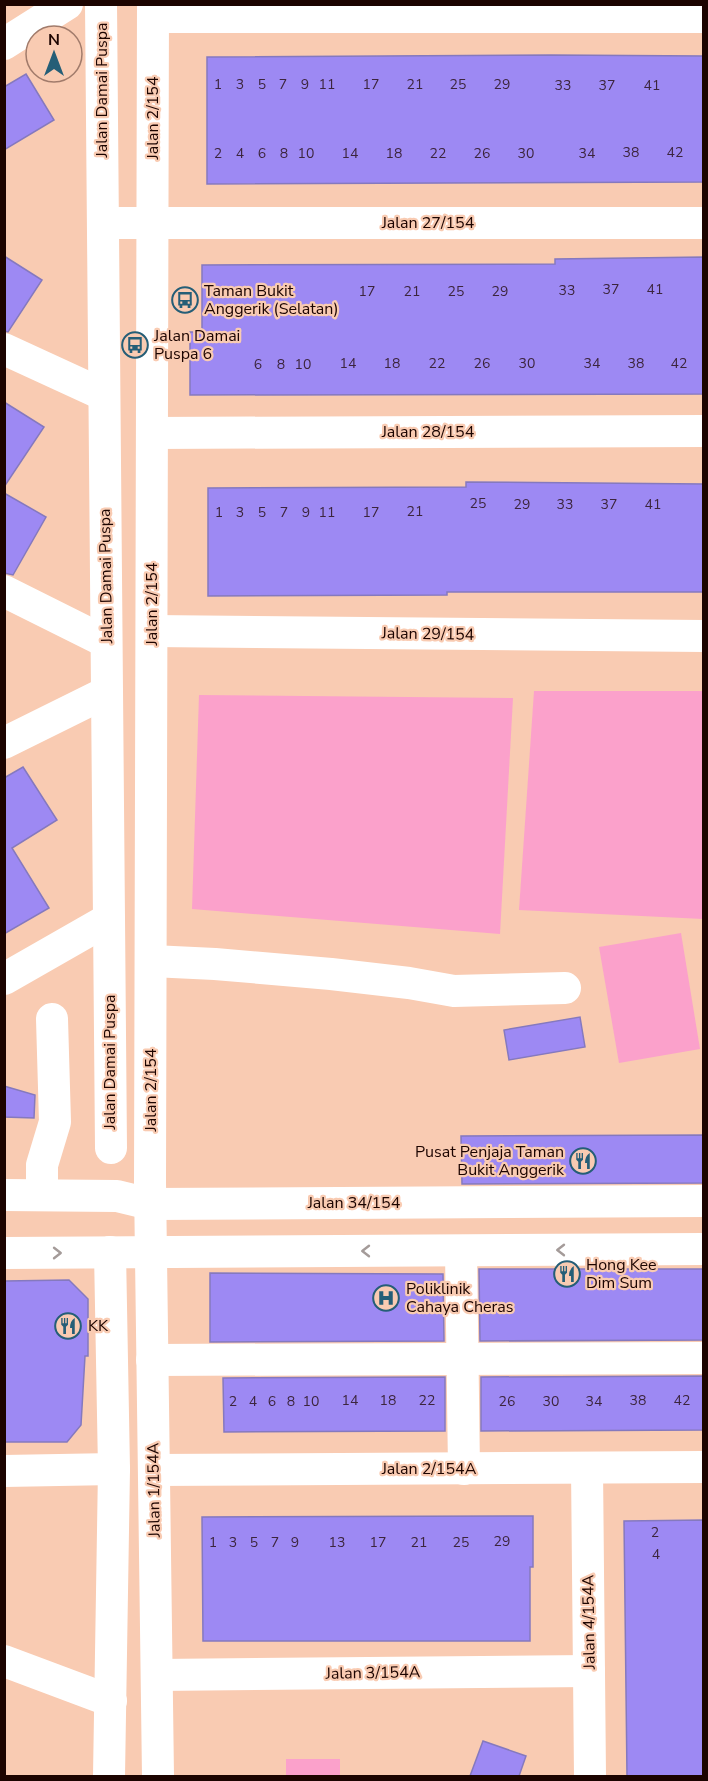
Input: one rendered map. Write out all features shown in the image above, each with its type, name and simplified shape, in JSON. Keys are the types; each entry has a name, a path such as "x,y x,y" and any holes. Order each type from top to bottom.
{"street":[{"path":"4,44 67,4"},
{"name":"Jalan Damai Puspa","path":"101,4 111,1148"},
{"path":"153,11 483,11 704,17"},
{"name":"Jalan 2/154","path":"150,1204 153,11"},
{"name":"Jalan 27/154","path":"103,212 704,223"},
{"path":"4,349 104,395"},
{"name":"Jalan 28/154","path":"152,433 704,431"},
{"path":"4,591 106,642"},
{"name":"Jalan 29/154","path":"152,631 704,636"},
{"path":"4,743 107,692"},
{"path":"4,979 109,919"},
{"path":"152,961 331,974 454,991 565,988"},
{"path":"42,1196 42,1165 55,1122 52,1019"},
{"name":"Jalan 34/154","path":"4,1195 117,1196 150,1204 704,1201"},
{"name":"Jalan 1/154A","path":"150,1204 158,1776"},
{"path":"4,1253 704,1249"},
{"path":"461,1251 464,1469"},
{"path":"110,1252 114,1469 110,1776"},
{"path":"152,1360 704,1358"},
{"name":"Jalan 2/154A","path":"154,1470 704,1467"},
{"name":"Jalan 4/154A","path":"587,1468 590,1776"},
{"path":"4,1471 114,1469"},
{"path":"4,1661 111,1701"},
{"name":"Jalan 3/154A","path":"157,1675 589,1671"}],"shaded area":[{"path":"534,691 703,691 703,919 519,910"},
{"path":"199,695 513,698 500,934 192,909"},
{"path":"681,933 700,1049 619,1063 599,947"},
{"path":"286,1759 340,1759 340,1776 286,1776"}],"building":[{"path":"704,56 704,182 207,184 207,57"},
{"path":"24,75 24,84 32,84 54,120 4,150 4,87"},
{"path":"4,256 42,280 8,332 4,331"},
{"path":"704,257 704,394 190,395 190,332 202,332 202,265 555,264 555,259"},
{"path":"4,402 44,427 4,487"},
{"path":"466,482 704,484 704,592 447,592 447,595 208,596 208,488 466,487"},
{"path":"4,493 46,517 13,575 4,573"},
{"path":"23,767 57,820 12,848 49,908 4,934 4,778"},
{"path":"580,1017 585,1047 509,1060 504,1030"},
{"path":"4,1086 35,1095 34,1118 4,1117"},
{"name":"Pusat Penjaja Taman Bukit Anggerik","path":"704,1135 704,1183 462,1184 461,1136"},
{"path":"479,1269 704,1269 704,1340 480,1341"},
{"path":"210,1273 443,1274 444,1341 210,1342"},
{"path":"69,1280 88,1299 88,1356 85,1356 81,1425 67,1442 4,1442 5,1281"},
{"path":"704,1376 704,1430 481,1431 481,1377"},
{"path":"445,1377 445,1431 224,1432 223,1378"},
{"path":"533,1516 530,1641 203,1641 202,1517"},
{"path":"704,1520 704,1776 627,1776 624,1521"},
{"path":"483,1741 526,1756 519,1776 470,1776"}],"place":[{"name":"Taman Bukit Anggerik (Selatan)","path":"185,300"},
{"name":"Jalan Damai Puspa 6","path":"135,345"},
{"name":"Pusat Penjaja Taman Bukit Anggerik","path":"583,1161"},
{"name":"Hong Kee Dim Sum","path":"567,1274"},
{"name":"Poliklinik Cahaya Cheras","path":"386,1298"},
{"name":"KK","path":"68,1326"}]}
